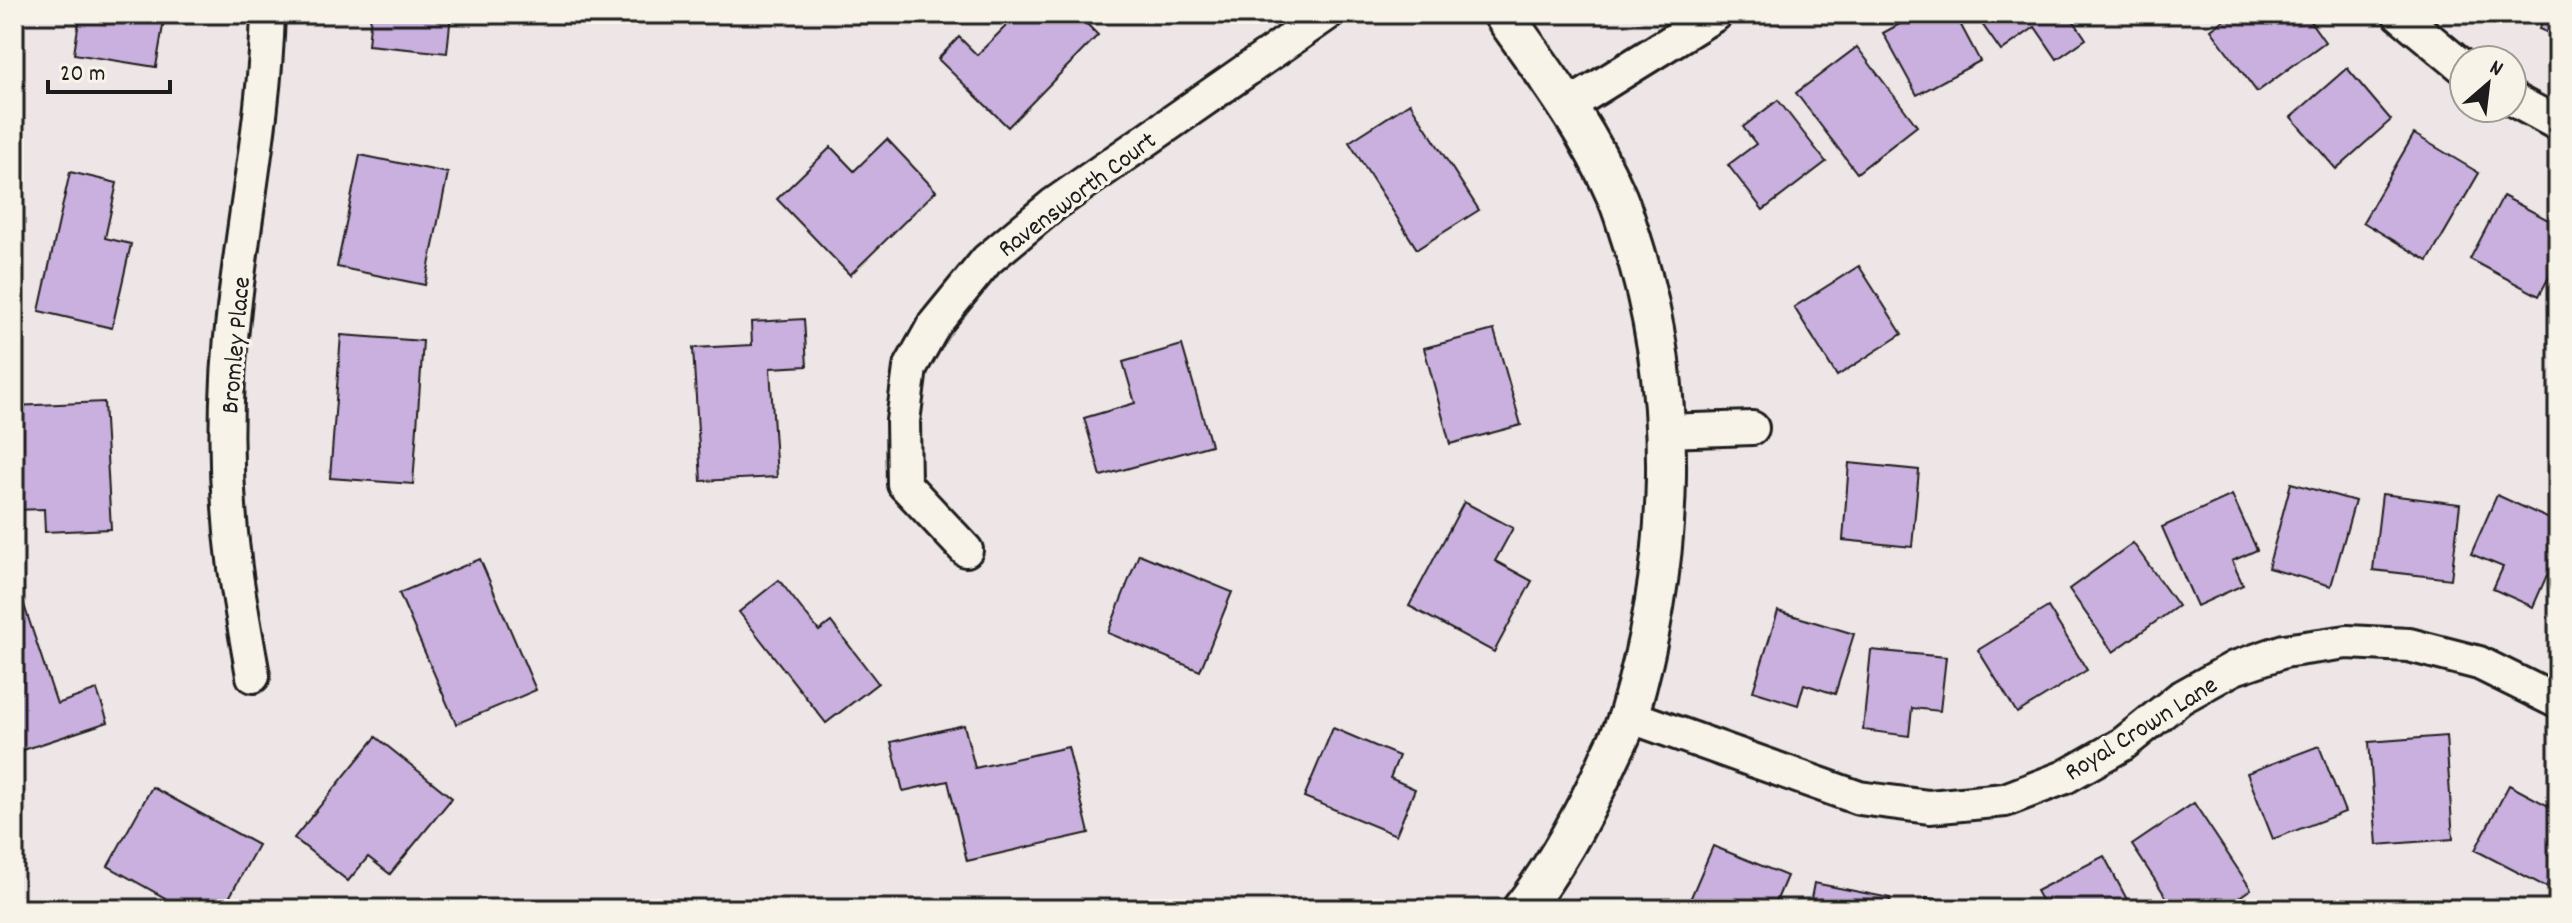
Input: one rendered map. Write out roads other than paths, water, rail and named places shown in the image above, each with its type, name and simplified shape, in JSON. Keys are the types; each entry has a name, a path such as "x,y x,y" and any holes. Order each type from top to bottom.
{"street":[{"name":"Bromley Place","path":"253,676 235,567 229,504 227,415 234,310 254,172 267,56 268,14"},
{"name":"Ravensworth Court","path":"966,550 904,484 903,421 910,368 934,325 987,260 1053,205 1327,14"},
{"path":"1503,14 1568,106 1616,193 1643,277 1662,372 1666,431 1666,496 1655,598 1629,716 1582,817 1522,909"},
{"path":"1568,106 1716,14"},
{"path":"2399,14 2448,55"},
{"path":"2528,108 2558,124"},
{"path":"1666,431 1752,428"},
{"name":"Royal Crown Lane","path":"1629,716 1859,798 1929,807 2005,800 2065,777 2123,744 2180,698 2234,668 2284,651 2347,642 2409,645 2479,663 2558,702"}]}
